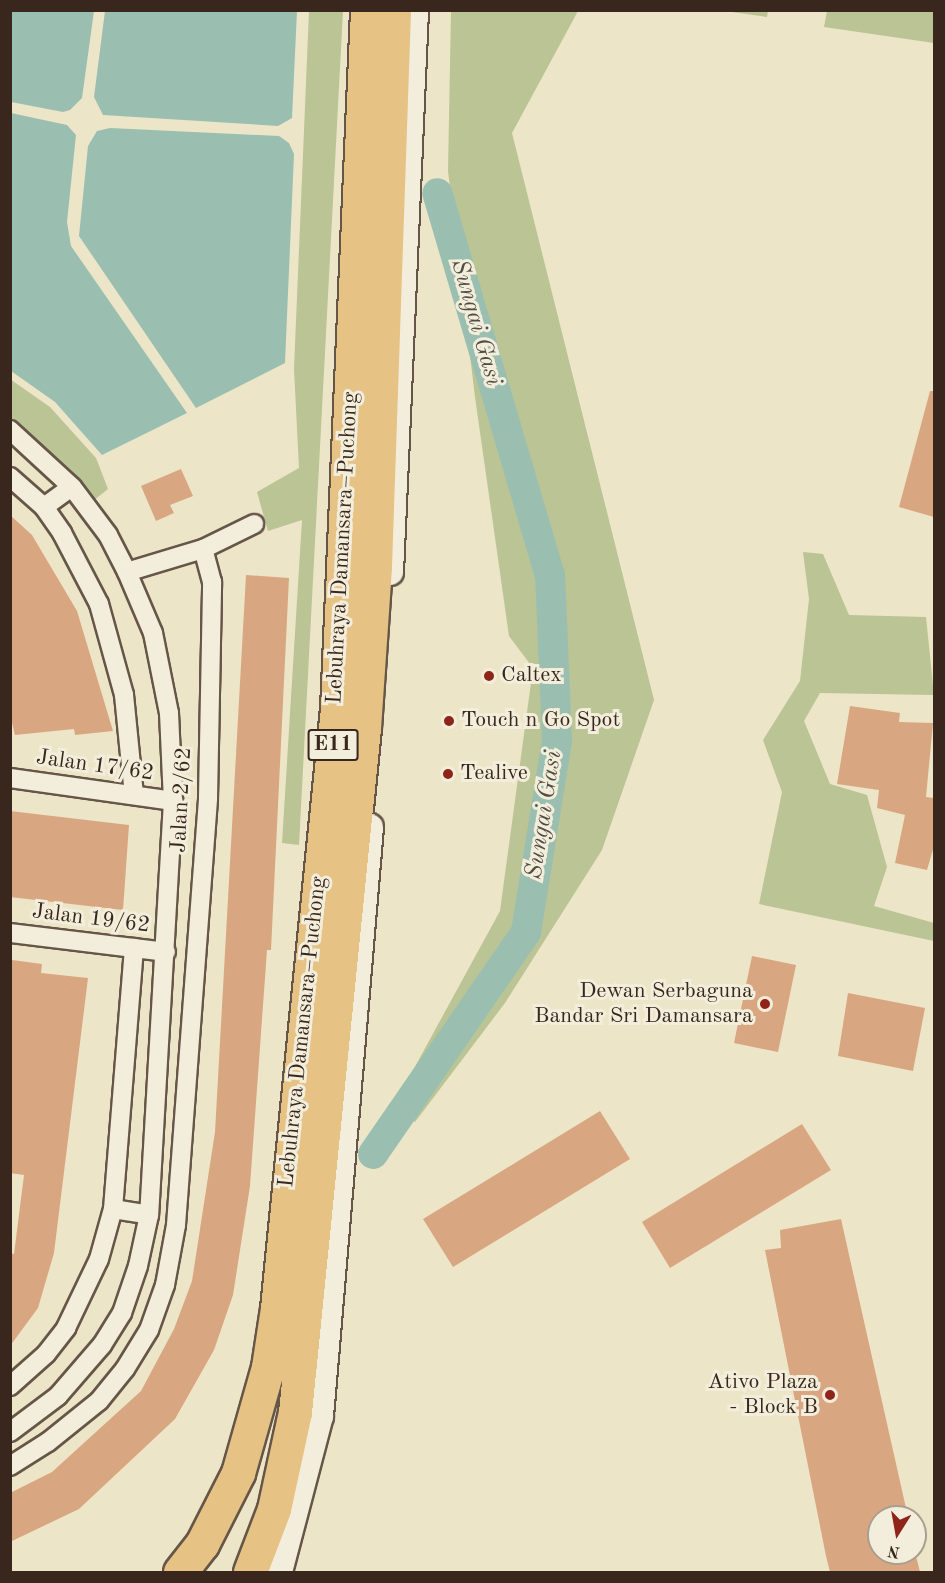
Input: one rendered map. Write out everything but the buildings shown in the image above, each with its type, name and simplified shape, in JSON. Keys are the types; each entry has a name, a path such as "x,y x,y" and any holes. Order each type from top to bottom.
{"highway":[{"name":"Lebuhraya Damansara–Puchong","path":"238,1473 268,1367 277,1308 337,709 367,10"},
{"name":"E11","path":"250,1572 274,1509 290,1448 364,728 375,566 394,10"},
{"path":"180,1572 202,1544 238,1473"},
{"path":"200,1572 233,1513 238,1473"}],"main road":[{"path":"279,1572 320,1416 328,1341 341,1144 382,694 407,262 415,10"}],"street":[{"name":"Jalan 2/62","path":"10,430 72,487 108,535 127,572 153,633 167,701 173,801 166,952 148,1215 138,1266 122,1313 102,1345 58,1396 10,1432"},
{"path":"10,477 44,507 72,550 99,604 124,695 134,795"},
{"path":"44,507 72,487"},
{"path":"127,572 203,549 254,524"},
{"name":"Jalan 2/62","path":"10,1466 48,1443 99,1401 125,1369 149,1330 165,1285 176,1225 208,798 212,582 203,549"},
{"name":"Jalan 17/62","path":"10,778 173,801"},
{"name":"Jalan 19/62","path":"10,933 166,952"},
{"path":"10,1386 46,1354 66,1328 99,1259 113,1209 134,948"},
{"path":"160,1050 190,1054"},
{"path":"113,1209 148,1215"}],"shaded area":[{"path":"10,11 94,11 82,98 70,110 63,112 11,102"},
{"path":"105,11 297,11 292,118 278,126 103,115 94,97"},
{"path":"309,11 343,11 299,845 282,843 302,520 268,531 257,492 299,468 294,369"},
{"path":"451,11 578,11 512,133 654,700 602,850 505,1003 415,1122 393,1107 500,911 533,668 509,636 475,397 448,171"},
{"path":"725,11 768,11 767,17"},
{"path":"827,11 934,11 934,43 824,27"},
{"path":"11,113 67,125 76,135 67,222 71,246 187,413 102,455 55,402 11,371"},
{"path":"110,128 279,136 289,143 294,154 285,363 196,408 79,236 88,146 97,131"},
{"path":"10,379 50,407 96,458 108,489 88,505 11,426"},
{"path":"803,552 823,554 849,615 926,617 934,695 820,693 804,721 830,784 867,795 887,867 874,906 934,923 934,941 759,904 782,792 763,740 800,681 809,599"}],"waterway":[{"name":"Sungai Gasi","path":"373,1154 526,932 557,740 550,576 437,193"}],"place":[{"name":"Caltex","path":"489,676"},
{"name":"Touch n Go Spot","path":"449,721"},
{"name":"Tealive","path":"448,774"},
{"name":"Dewan Serbaguna Bandar Sri Damansara","path":"765,1004"},
{"name":"Ativo Plaza - Block B","path":"830,1395"}]}
